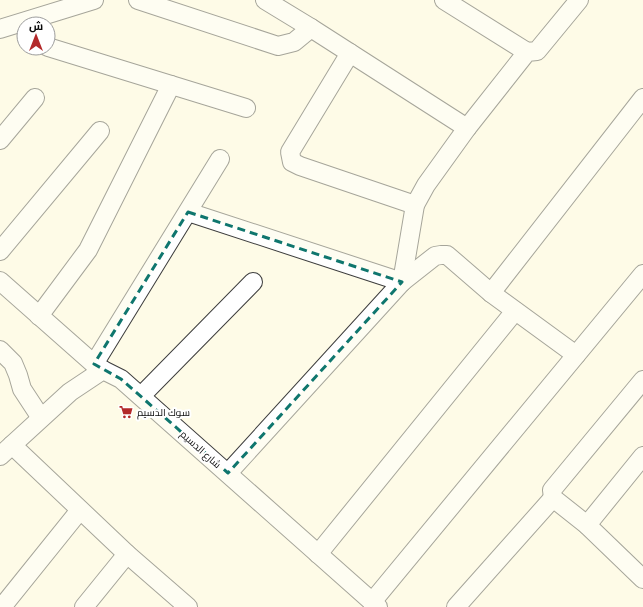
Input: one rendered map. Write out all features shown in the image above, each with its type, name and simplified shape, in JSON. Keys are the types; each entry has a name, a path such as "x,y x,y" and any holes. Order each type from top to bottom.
{"street":[{"path":"11,30 94,0"},
{"path":"138,0 278,46 294,42 311,28"},
{"path":"265,0 467,128"},
{"path":"444,0 527,52 537,51 579,0"},
{"path":"56,49 246,108"},
{"path":"402,282 415,205 426,185 467,128 527,52"},
{"path":"350,53 290,152 292,162 415,205"},
{"path":"39,316 88,250 171,85"},
{"path":"0,140 35,98"},
{"path":"491,293 643,98"},
{"path":"0,251 100,131"},
{"path":"188,607 127,554 80,510 6,451 99,367 220,159"},
{"path":"188,212 402,282"},
{"path":"228,474 402,282 435,256 447,255 491,293 576,355"},
{"path":"375,604 643,274"},
{"name":"شارع الدسيم","path":"0,281 99,367 122,379 375,604"},
{"path":"141,396 253,282"},
{"path":"318,554 515,311"},
{"path":"0,350 12,363 18,375 22,389 41,418"},
{"path":"643,380 552,490 553,498 587,525 643,578"},
{"path":"587,525 643,456"},
{"path":"456,607 553,498"},
{"path":"2,607 80,510"},
{"path":"84,607 127,554"}],"highlighted area":[{"path":"188,212 402,282 228,473 121,379 94,364"}],"place":[{"name":"سوك الدسيم","path":"126,412"}]}
